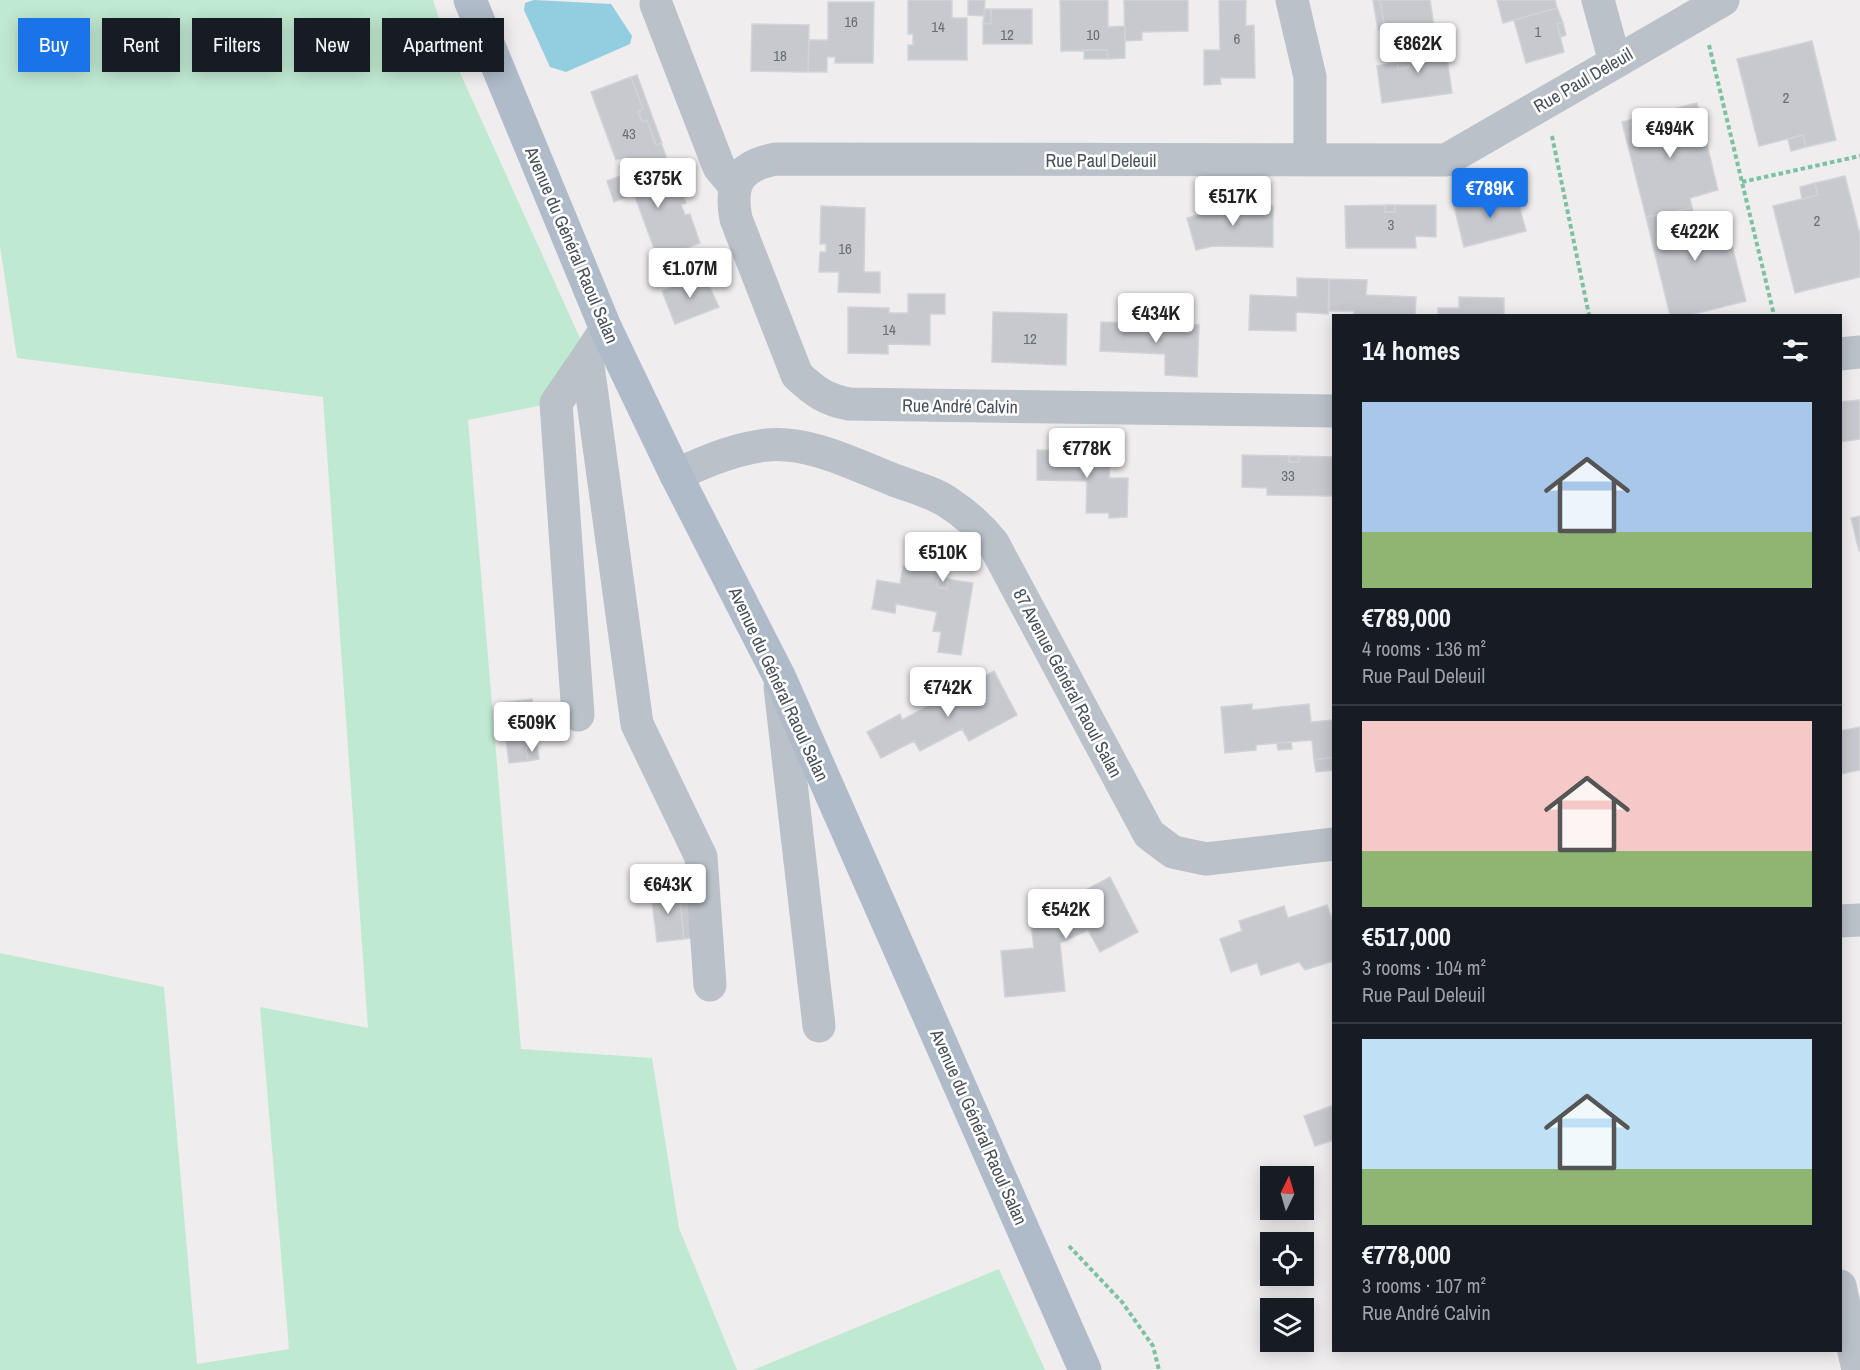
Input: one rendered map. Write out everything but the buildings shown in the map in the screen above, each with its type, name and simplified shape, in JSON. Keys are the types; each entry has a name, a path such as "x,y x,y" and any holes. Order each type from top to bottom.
{"main road":[{"name":"Avenue du Général Raoul Salan","path":"470,0 606,329 676,475 779,676 1085,1370"}],"street":[{"path":"1292,0 1310,77 1310,160"},
{"path":"1598,0 1615,62"},
{"name":"Rue Paul Deleuil","path":"735,186 745,171 756,163 776,159 1446,160 1723,0"},
{"path":"656,4 719,167 735,186"},
{"name":"Rue André Calvin","path":"735,186 733,203 736,219 797,375 813,391 829,400 856,405 1332,411"},
{"path":"578,715 556,403 606,329"},
{"path":"1842,354 1860,352"},
{"path":"587,358 637,724 701,857 711,985"},
{"name":"87 Avenue Général Raoul Salan","path":"676,475 697,465 766,445 791,446 823,453 947,501 972,519 993,543 1149,834 1173,852 1206,859 1332,844"},
{"path":"779,676 819,1026"},
{"path":"1842,921 1860,920"},
{"path":"1842,1295 1858,1370"}],"path":[{"path":"1706,36 1774,314"},
{"path":"1552,132 1589,314"},
{"path":"1742,182 1860,156"}],"green space":[{"path":"0,0 433,0 439,18 382,18 382,72 460,72 583,345 543,405 468,420 521,1049 652,1058 679,1228 737,1370 0,1370 0,953 164,987 197,1364 289,1349 260,1007 368,1028 323,397 17,358 0,246"},
{"path":"999,1269 1045,1370 753,1370"}],"water":[{"path":"534,0 611,4 632,36 630,44 566,72 550,67 524,10 525,3"}]}
